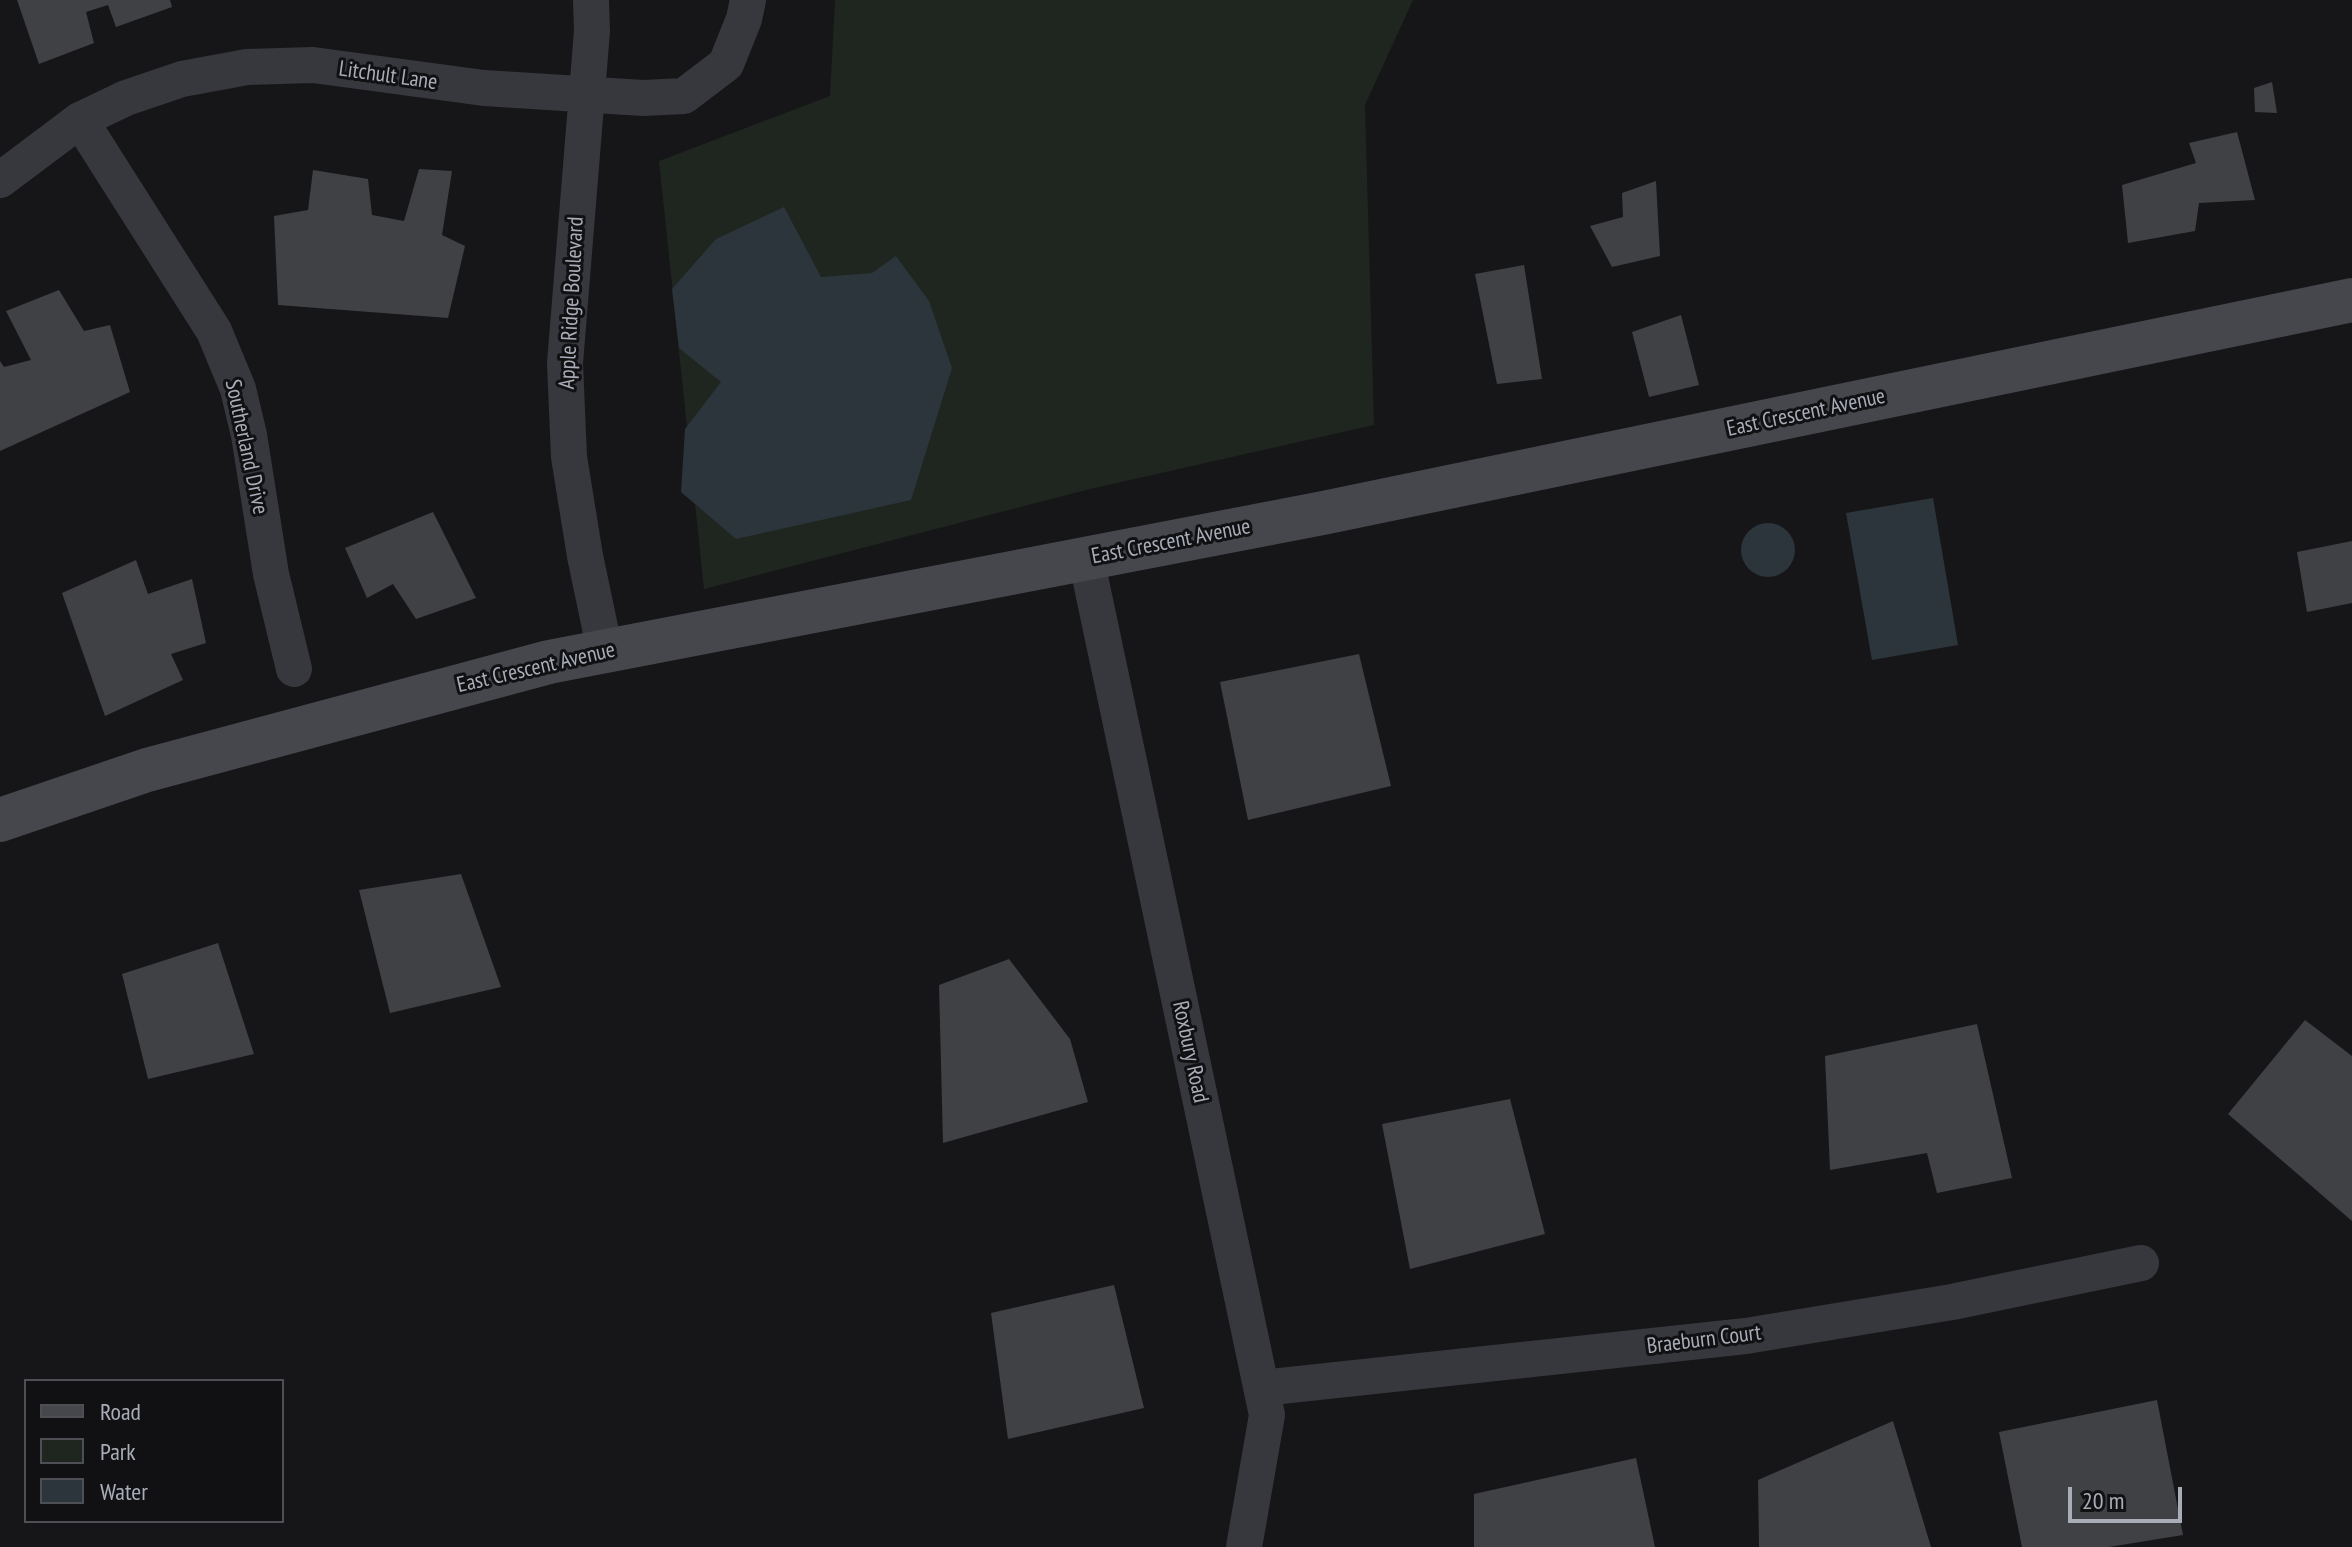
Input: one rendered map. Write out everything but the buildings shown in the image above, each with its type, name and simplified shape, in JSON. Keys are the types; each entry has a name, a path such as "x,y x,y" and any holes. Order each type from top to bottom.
{"street":[{"name":"Apple Ridge Boulevard","path":"591,0 592,31 565,363 569,457 605,651"},
{"name":"Litchult Lane","path":"0,180 80,120 126,98 182,79 247,67 313,65 484,88 643,98 684,96 726,64 748,0"},
{"name":"Southerland Drive","path":"80,120 214,331 238,389 249,435 271,574 294,669"},
{"name":"East Crescent Avenue","path":"0,820 147,770 549,662 1354,506 2352,300"},
{"name":"Roxbury Road","path":"1086,558 1267,1415 1244,1547"},
{"name":"Braeburn Court","path":"1262,1388 1746,1336 1952,1302 2141,1263"}],"green space":[{"path":"835,0 1413,0 1365,105 1374,425 1090,489 704,589 659,161 830,96"}],"water":[{"path":"784,207 821,277 872,273 896,256 929,301 952,368 911,500 736,539 681,492 685,429 721,382 679,348 672,289 716,239"},
{"path":"1933,498 1958,645 1872,660 1846,513"},
{"path":"1768,523 1787,531 1795,550 1787,569 1768,577 1749,569 1741,550 1749,531"}]}
